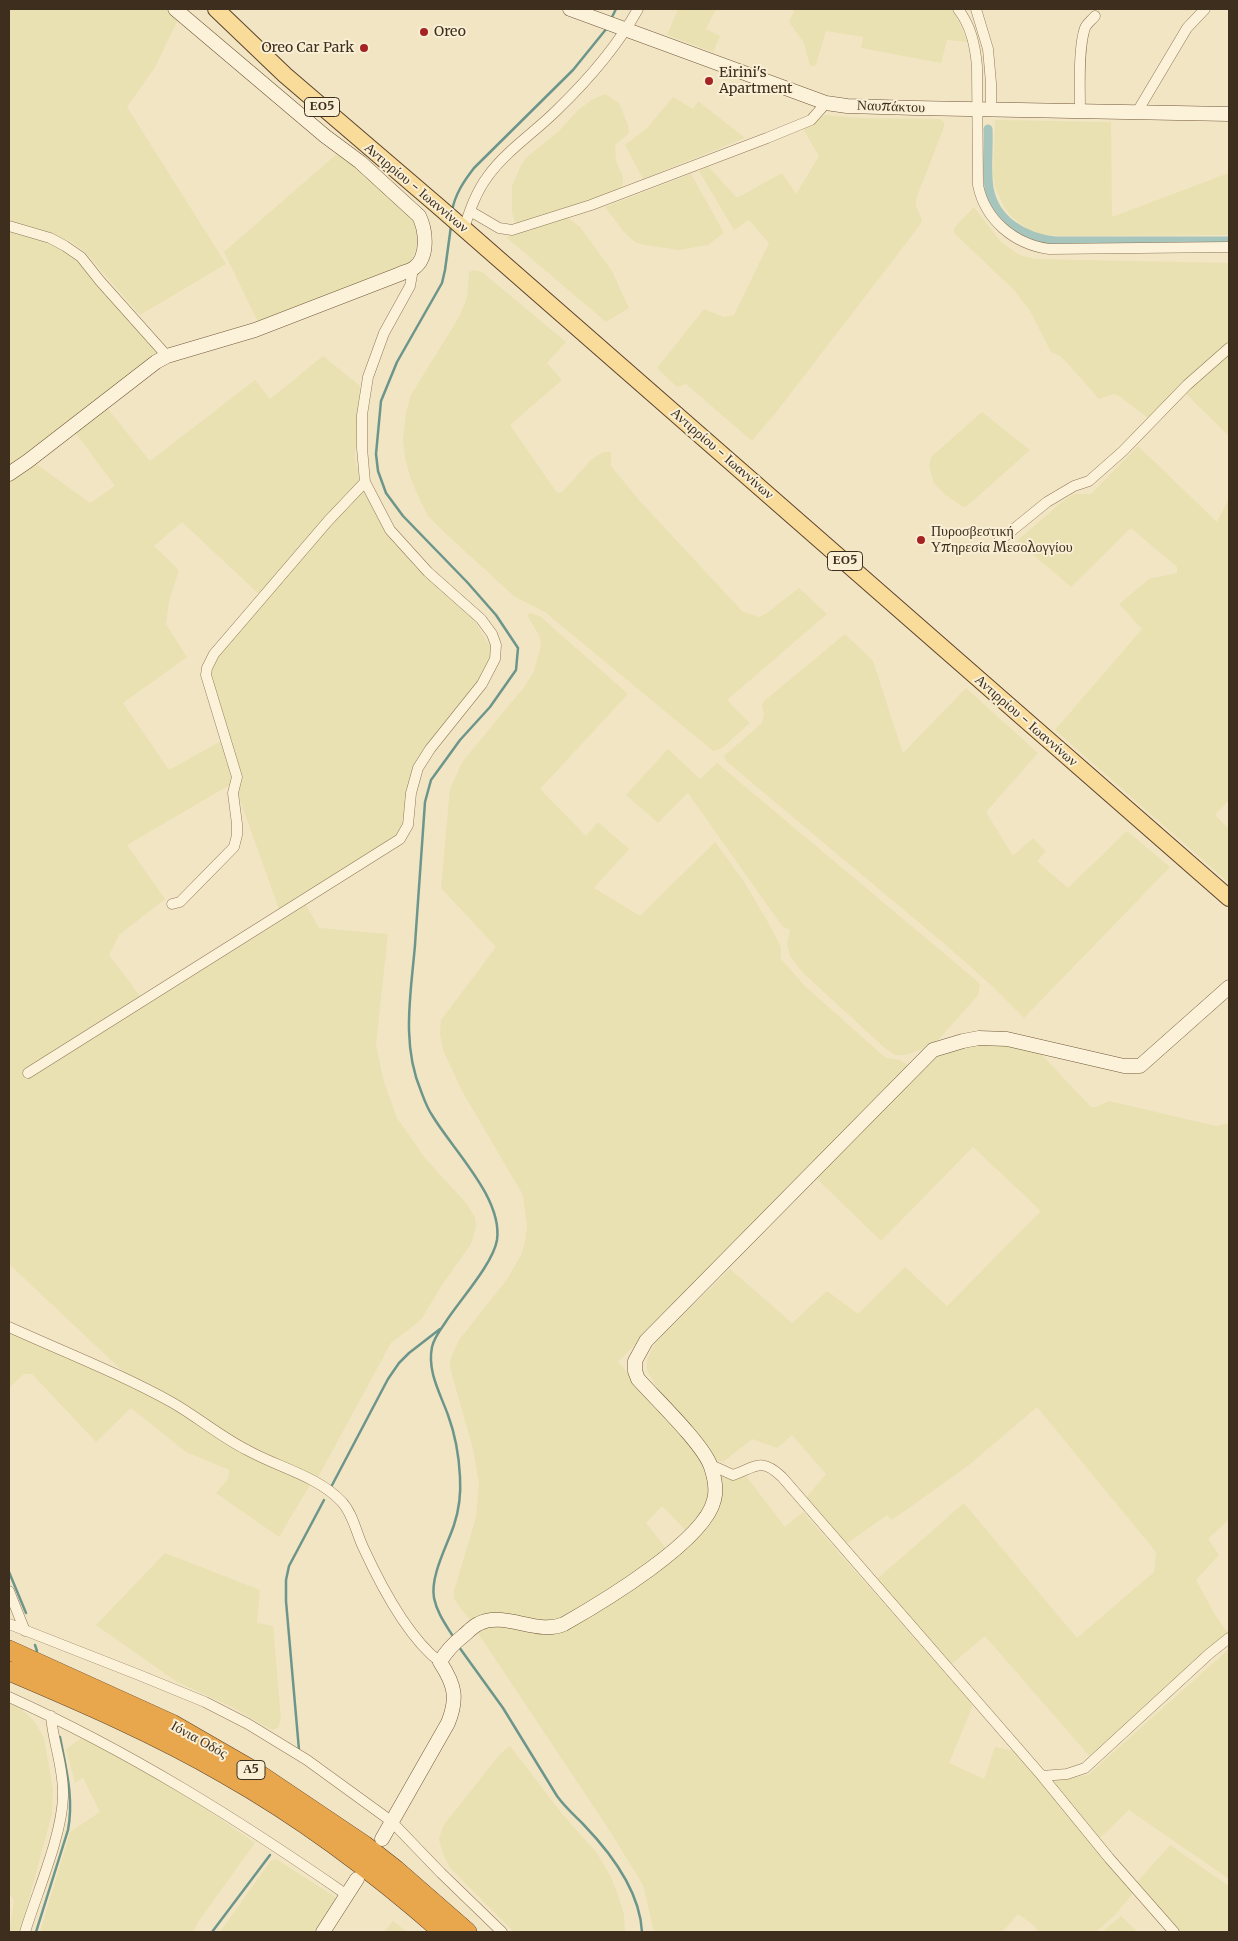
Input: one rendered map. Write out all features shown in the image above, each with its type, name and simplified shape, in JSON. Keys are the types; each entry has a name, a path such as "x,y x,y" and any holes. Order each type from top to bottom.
{"highway":[{"name":"Ιόνια Οδός","path":"9,1650 172,1724 257,1773 364,1845 396,1870 467,1932"},
{"name":"Ιόνια Οδός","path":"9,1671 147,1732 232,1778 286,1811 351,1857 416,1908 443,1932"}],"main road":[{"name":"Αντιρρίου - Ιωαννίνων","path":"216,9 285,75 435,203 1229,898"}],"street":[{"path":"9,474 156,362 167,356 256,330 413,269 421,260 424,252 423,226 419,216 360,162 325,136 175,9"},
{"name":"Ναυπάκτου","path":"570,9 595,15 623,29 826,103 861,107 1229,114"},
{"path":"462,227 482,186 493,170 591,75 638,9"},
{"path":"958,9 974,40 984,109"},
{"path":"976,9 988,48 992,83 984,109 978,184 982,202 996,224 1022,241 1049,249 1229,247"},
{"path":"1137,112 1187,28 1205,9"},
{"path":"1080,111 1079,82 1083,41 1086,26 1095,16"},
{"path":"470,211 499,228 512,230 591,205 768,138 811,120 826,103"},
{"path":"419,216 435,203"},
{"path":"9,226 50,238 81,257 100,282 167,356"},
{"path":"28,1072 391,846 403,836 408,825 411,792 418,768 430,749 482,684 495,659 496,645 492,634 481,619 428,572 390,530 365,482 362,416 368,376 384,333 410,286 413,269"},
{"path":"999,542 1047,502 1074,486 1089,481 1123,451 1187,385 1229,348"},
{"path":"172,904 180,902 231,852 237,836 234,792 237,777 206,675 209,662 328,521 365,482"},
{"path":"1174,1932 1109,1858 1042,1776 773,1469 766,1465 730,1475 711,1465 685,1430 638,1380 635,1371 635,1361 652,1334 933,1050 963,1041 991,1037 1124,1066 1140,1066 1229,987"},
{"path":"9,1327 103,1369 174,1404 243,1448 327,1489 343,1503 369,1560 412,1633 430,1654 440,1662 453,1688 455,1700 448,1723 382,1839"},
{"path":"440,1662 451,1646 478,1624 486,1621 511,1622 548,1628 557,1627 591,1609 643,1574 690,1536 710,1510 715,1498 711,1465"},
{"path":"9,1591 25,1631"},
{"path":"9,1624 172,1688 248,1724 307,1760 391,1822 440,1873 502,1932"},
{"path":"1042,1776 1067,1774 1086,1768 1209,1654 1229,1638"},
{"path":"9,1697 135,1759 274,1844 347,1895"},
{"path":"25,1932 61,1815 63,1795 61,1769 53,1736 51,1716"},
{"path":"323,1932 357,1879"}],"shaded area":[{"path":"9,9 168,9 179,18 154,69 127,107 226,264 140,315 85,252 72,242 9,220"},
{"path":"678,9 716,9 706,29 720,36 713,52 667,35"},
{"path":"795,9 953,9 968,42 947,40 941,63 861,48 863,37 826,31 816,65 810,66 804,43 789,22"},
{"path":"605,94 619,103 628,125 629,132 615,145 616,161 623,177 622,187 608,194 521,224 515,222 512,212 512,186 521,165 527,157 559,131 578,110 593,99"},
{"path":"673,97 693,109 698,101 745,138 643,179 625,145 647,128"},
{"path":"825,115 859,118 940,119 944,122 944,127 916,199 916,206 922,220 920,225 752,441 686,384 677,387 657,368 704,309 724,317 734,315 769,243 749,220 734,230 699,171 708,166 737,198 782,173 796,194 819,156 803,129"},
{"path":"995,120 1111,122 1112,217 1229,173 1229,235 1062,236 1031,232 1011,216 1004,207 995,187 993,175"},
{"path":"339,152 413,220 419,231 416,250 411,262 406,266 259,324 224,252"},
{"path":"691,174 724,233 708,245 679,250 635,242 624,232 605,207"},
{"path":"974,207 1000,241 1018,254 1026,257 1036,259 1229,263 1229,436 1182,390 1149,419 1114,394 1099,399 1060,356 1051,352 1030,311 1014,290 954,233 954,228"},
{"path":"568,218 580,227 612,271 629,308 606,322 506,237"},
{"path":"9,230 52,242 79,260 158,352 157,358 9,470"},
{"path":"474,270 482,272 566,342 547,363 562,380 510,425 557,493 562,492 591,460 603,452 611,452 611,466 639,500 743,612 759,617 799,588 827,614 727,700 750,723 722,748 713,751 545,612 515,597 428,516 410,477 405,458 403,439 406,413 411,395 459,317 467,298 469,272"},
{"path":"323,356 360,386 355,457 360,484 262,597 182,522 154,546 179,570 169,602 166,624 187,657 123,703 169,770 221,741 233,783 127,845 165,899 119,935 109,955 147,1005 306,905 319,928 388,934 376,1045 384,1082 397,1118 425,1158 466,1203 475,1217 476,1227 471,1244 442,1285 421,1320 391,1343 317,1479 259,1454 130,1378 9,1264 9,479 35,463 90,503 115,486 75,432 107,408 150,461 255,380 270,399"},
{"path":"982,412 1030,450 967,506 963,507 947,496 934,483 929,467 931,457"},
{"path":"1138,446 1217,522 1229,498 1229,800 1215,815 1229,829 1229,883 1055,730 1142,629 1119,604 1149,579 1177,573 1177,567 1131,528 1071,587 1017,541 1064,500 1075,494 1091,494"},
{"path":"362,489 387,534 416,568 475,621 492,650 490,663 484,674 425,749 402,832 280,912 237,792 211,675 212,663"},
{"path":"531,613 541,617 628,694 540,789 586,836 598,822 629,849 594,888 640,916 715,842 745,883 769,924 781,947 781,959 805,986 886,1058 900,1060 911,1067 618,1362 689,1440 708,1470 709,1501 688,1533 662,1506 646,1523 668,1551 629,1580 557,1621 473,1624 454,1599 454,1591 476,1517 479,1484 473,1449 450,1368 450,1360 459,1340 508,1278 521,1255 527,1226 523,1195 462,1091 443,1050 440,1034 441,1020 496,947 441,888 450,788 463,761 525,686 534,671 541,645 539,635 528,617 528,614"},
{"path":"845,634 873,661 903,753 966,688 1038,753 986,812 1013,856 1033,838 1046,851 1037,861 1068,888 1127,831 1170,867 1024,1018 991,985 947,946 726,761 724,756 762,723 764,714 762,706 764,701"},
{"path":"668,749 700,779 717,763 977,981 980,985 978,995 941,1037 931,1046 906,1055 895,1055 886,1049 802,972 790,956 787,944 790,930 782,926 688,793 658,823 626,795"},
{"path":"1003,1042 1040,1053 1091,1107 1096,1107 1109,1101 1216,1126 1229,1123 1229,1519 1208,1539 1219,1555 1196,1580 1214,1613 1229,1635 1091,1758 985,1636 952,1664 876,1580 964,1503 1077,1638 1154,1572 1156,1552 1037,1407 969,1465 891,1520 887,1515 845,1545 806,1498 826,1474 792,1435 777,1448 752,1439 723,1462 713,1460 654,1383 647,1370 647,1360 653,1347 661,1337 730,1269 792,1323 827,1291 858,1314 905,1267 947,1306 1041,1211 973,1147 881,1241 815,1177 935,1055 956,1048"},
{"path":"9,1332 172,1407 239,1451 310,1485 279,1537 216,1493 228,1479 229,1470 186,1452 131,1408 96,1442 32,1374 24,1374 9,1388"},
{"path":"717,1475 734,1480 746,1476 785,1527 803,1512 973,1705 949,1763 984,1779 995,1747 1016,1751 1135,1891 1114,1916 1096,1932 1037,1932 1036,1927 1018,1914 1002,1932 654,1932 643,1885 608,1828 478,1633 482,1628 489,1626 583,1620 639,1585 677,1556 711,1524 720,1499"},
{"path":"165,1553 260,1590 257,1623 273,1626 281,1719 278,1728 272,1730 230,1706 177,1682 96,1625"},
{"path":"1229,1649 1229,1879 1129,1810 1100,1838 1055,1783 1056,1780 1088,1775"},
{"path":"9,1702 19,1707 35,1722 44,1738 53,1790 52,1814 20,1932 9,1932 14,1901 9,1892"},
{"path":"82,1738 117,1755 190,1798 255,1843 198,1922 193,1932 40,1932 70,1832 100,1812 83,1778 75,1783 66,1749"},
{"path":"510,1746 563,1815 597,1853 611,1877 618,1895 624,1915 625,1932 514,1932 450,1868 442,1852 439,1839 443,1826 501,1753"},
{"path":"1170,1845 1229,1886 1229,1932 1180,1932 1137,1882"},
{"path":"276,1859 334,1896 337,1901 318,1932 220,1932 267,1866"},
{"path":"1121,1916 1138,1932 1102,1932"},
{"path":"393,1921 407,1932 384,1932"}],"waterway":[{"path":"611,19 616,9"},
{"path":"452,211 460,188 474,168 573,70 607,28"},
{"path":"988,129 988,181 992,200 1005,218 1023,232 1055,241 1229,241"},
{"path":"451,226 442,283 397,362 381,401 376,454 378,471 386,493 403,516 496,615 518,648 516,670 490,707 460,740 431,780 425,802 410,1000 409,1037 411,1055 424,1100 430,1112 474,1174 492,1208 497,1224 497,1240 494,1250 475,1282 437,1334 431,1356 435,1382 453,1430 459,1469 460,1489 457,1513 440,1561 433,1589 437,1609 454,1638"},
{"path":"330,1489 388,1379 409,1353 440,1329"},
{"path":"299,1750 286,1601 286,1580 289,1566 324,1500"},
{"path":"9,1572 26,1613"},
{"path":"35,1645 37,1651"},
{"path":"459,1647 503,1708 557,1796 604,1847 622,1874 636,1902 642,1932"},
{"path":"36,1932 68,1830 70,1818 70,1795 60,1737"},
{"path":"212,1932 270,1855"}],"place":[{"name":"Oreo","path":"424,32"},
{"name":"Oreo Car Park","path":"364,48"},
{"name":"Eirini's Apartment","path":"709,81"},
{"name":"Πυροσβεστική Υπηρεσία Μεσολογγίου","path":"921,540"}]}
